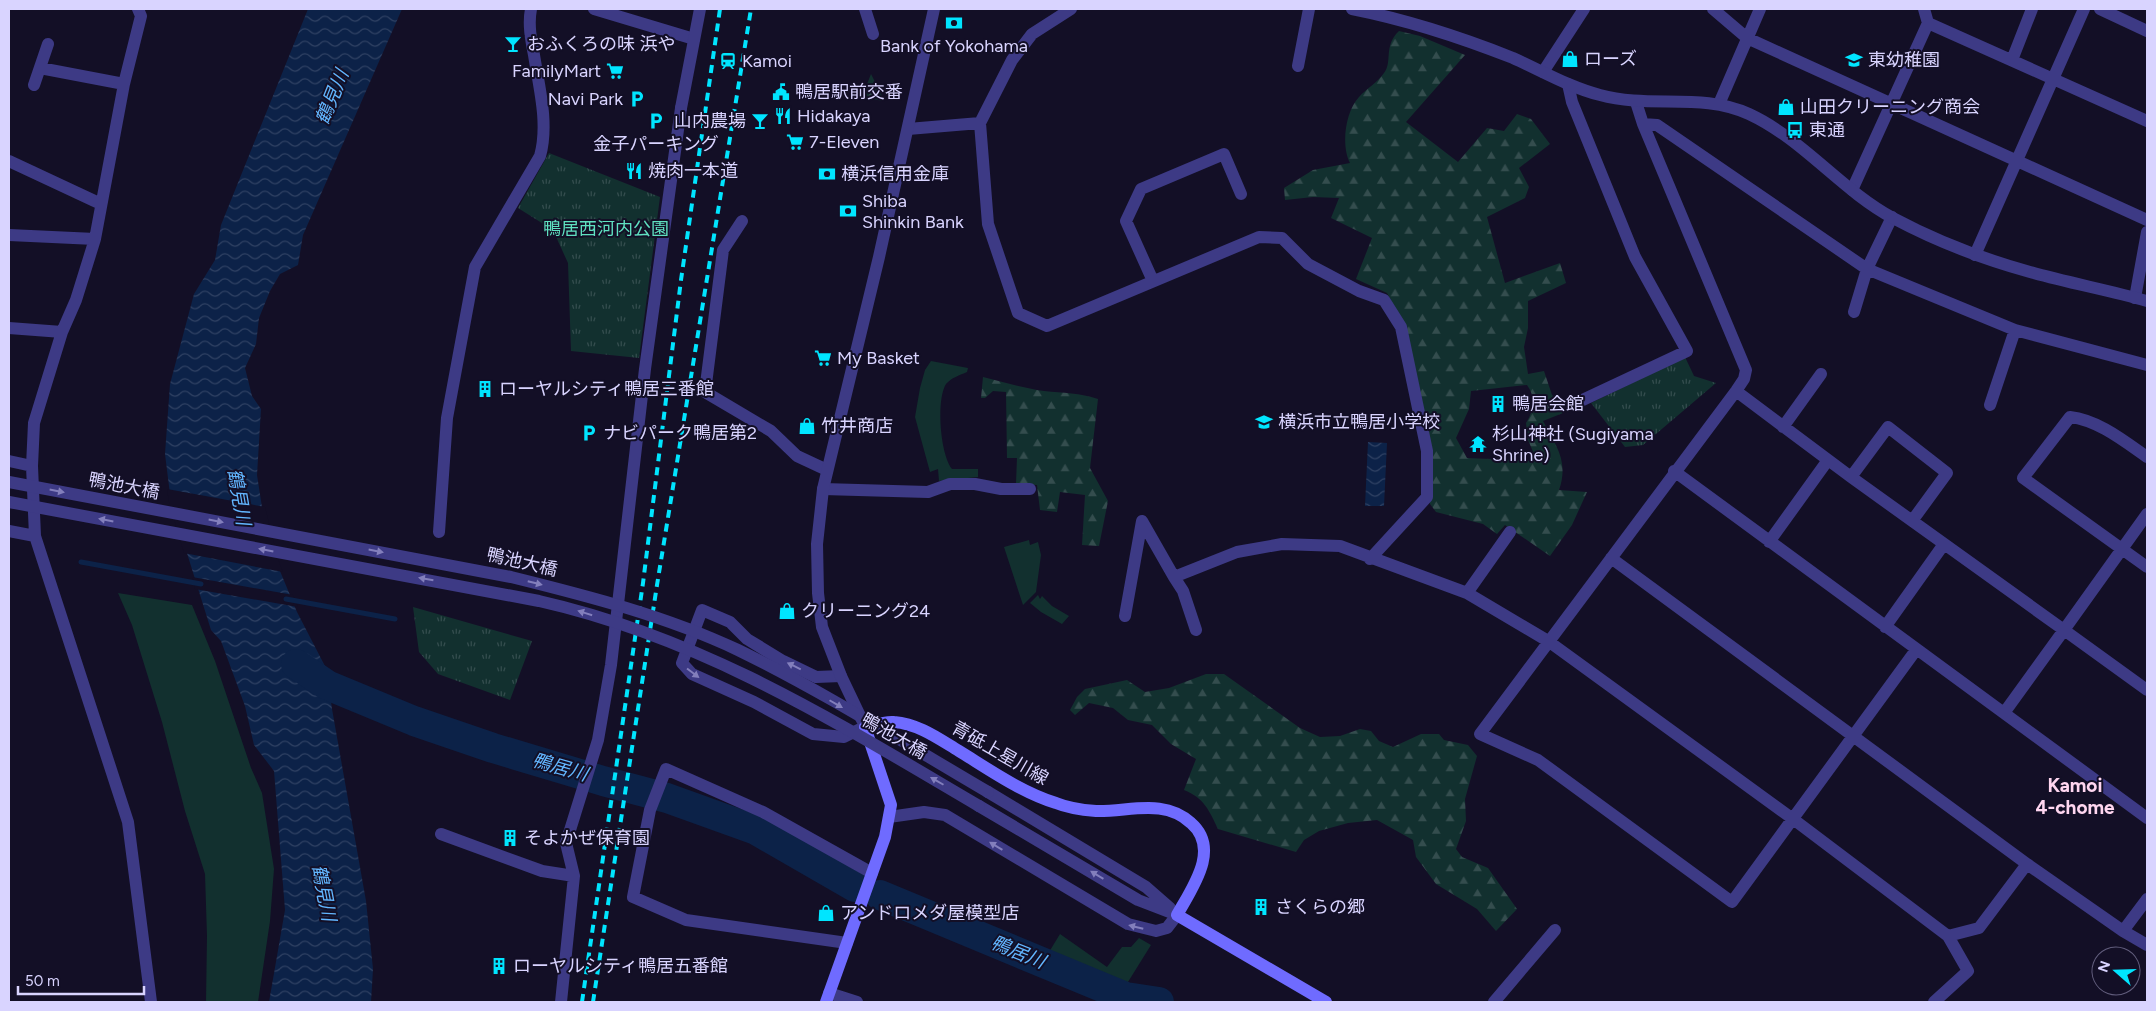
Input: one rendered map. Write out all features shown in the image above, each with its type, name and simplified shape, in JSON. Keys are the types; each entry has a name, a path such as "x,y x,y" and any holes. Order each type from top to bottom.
{"main road":[{"name":"青砥上星川線","path":"865,727 893,721 926,731 1014,785 1057,804 1097,811 1148,807 1175,812 1192,823 1204,841 1203,863 1200,873 1177,915"},
{"path":"828,998 885,837 889,817 890,805 865,727"},
{"path":"1177,915 1326,1002"}],"street":[{"path":"138,9 141,16 124,84 95,239 76,300 62,332 34,423 32,466 35,536 128,822 151,1002"},
{"path":"439,532 447,418 476,267 540,156 544,142 542,111 530,31 531,9"},
{"path":"594,9 694,39"},
{"path":"561,1002 574,876 566,843 598,740 611,664 645,369 681,108 700,9"},
{"path":"865,9 873,34"},
{"path":"840,676 816,677 747,639 730,622 702,610 682,664 692,674 754,702 813,734 844,737 865,727 840,676 822,627 818,593 817,544 822,489 879,257 934,9"},
{"path":"1072,9 1032,34 1012,60 980,123 988,224 1018,313 1047,326 1259,237 1282,238 1308,264 1359,291 1384,300 1401,327 1428,450 1427,497 1370,559"},
{"path":"1298,66 1309,9"},
{"path":"1352,9 1449,34 1568,84 1602,96 1636,102 1704,101 1748,114 1771,126 1852,190 1892,217 1975,255 2029,272 2141,300 2147,232"},
{"path":"1543,72 1584,9"},
{"path":"1713,9 1746,38 2147,220"},
{"path":"1719,104 1760,9"},
{"path":"1852,190 1928,23 1924,9"},
{"path":"2012,60 2032,9"},
{"path":"1975,255 2084,9"},
{"path":"2100,9 2147,31"},
{"path":"1928,23 2147,121"},
{"path":"34,85 48,44"},
{"path":"40,68 124,84"},
{"path":"1568,84 1572,102 1635,257 1687,351 1574,404"},
{"path":"1636,102 1643,124 1746,370 1744,379 1480,734 1538,760 1732,902 1916,650"},
{"path":"908,129 980,123"},
{"path":"1643,124 1657,125 1866,269 2015,330 2147,365"},
{"path":"1153,281 1126,221 1141,190 1224,154 1241,194"},
{"path":"9,161 101,204"},
{"path":"1854,312 1866,269 1892,217"},
{"path":"742,221 723,250 705,392 771,431 797,456 827,470"},
{"path":"9,234 95,239"},
{"path":"9,328 62,332"},
{"path":"1990,405 2015,330"},
{"path":"1783,427 1821,374"},
{"path":"1736,391 1851,477 2147,690"},
{"path":"2147,457 2126,442 2083,418 2070,417 2023,478 2147,567"},
{"path":"1851,477 1888,427 1947,474 1912,521"},
{"path":"1769,542 1828,460"},
{"path":"9,461 32,466"},
{"path":"1674,471 2147,818"},
{"name":"鴨池大橋","path":"9,482 511,577 591,596 668,622 746,654 788,676 988,792 1146,887 1177,915"},
{"path":"822,489 928,492 950,484 976,484 1001,489 1030,489"},
{"name":"鴨池大橋","path":"9,502 539,601 605,619 729,666 773,687 829,717 1138,900 1177,915"},
{"path":"2004,712 2147,514"},
{"path":"1124,616 1142,521 1183,591 1196,630"},
{"path":"9,531 35,536"},
{"path":"1467,593 1510,532"},
{"path":"1174,577 1237,552 1282,544 1340,546 1370,559 1467,593 1548,641 1793,819 1948,936 1968,971 1934,1002"},
{"path":"1885,627 1944,544"},
{"path":"1611,558 2027,864 2147,945"},
{"path":"847,943 686,920 633,898 650,810 666,770 763,812 872,873"},
{"path":"889,817 924,812 945,815 1128,924 1156,931 1167,928 1177,915"},
{"path":"441,834 542,871 574,876"},
{"path":"1948,936 1979,928 2027,864"},
{"path":"2124,931 2147,899"},
{"path":"1494,1002 1555,930"},
{"path":"828,998 857,1002"}],"green space":[{"path":"1399,31 1420,36 1465,55 1406,122 1458,162 1487,128 1504,131 1517,114 1531,119 1550,144 1519,168 1529,187 1525,198 1487,217 1505,283 1560,263 1566,283 1528,301 1528,328 1524,347 1528,374 1544,371 1552,395 1561,403 1563,413 1543,421 1560,454 1562,462 1562,480 1559,490 1587,492 1572,525 1550,556 1505,525 1497,534 1483,524 1436,512 1430,504 1430,450 1404,326 1387,293 1356,279 1372,238 1331,218 1339,198 1313,197 1285,200 1284,188 1313,170 1350,163 1347,156 1345,139 1350,111 1359,97 1387,69 1391,42","holes":["1527,385 1533,404 1531,414 1526,423 1528,440 1537,461 1467,458 1456,438 1469,409 1471,391"]},
{"path":"871,74 883,101 867,98 864,92"},
{"name":"鴨居西河内公園","path":"549,153 660,197 639,358 571,351 568,263 553,230 518,208"},
{"path":"1685,357 1694,376 1716,383 1643,445 1625,447 1591,403"},
{"path":"931,361 968,368 967,372 953,378 946,384 943,392 940,414 942,440 952,469 978,469 978,477 939,481 938,469 930,472 915,417 925,370"},
{"path":"983,377 1036,390 1078,394 1098,399 1090,468 1108,501 1099,546 1082,545 1085,495 1060,492 1057,512 1040,510 1037,485 1016,484 1017,458 1007,458 1006,392 993,391 985,398 981,398"},
{"path":"1029,540 1030,545 1038,542 1041,555 1036,592 1023,605 1004,547"},
{"path":"118,593 192,605 215,661 251,768 262,793 274,869 270,921 258,1002 206,1002 207,936 205,874 132,625"},
{"path":"1038,595 1040,599 1042,596 1052,606 1069,616 1062,624 1030,603"},
{"path":"413,607 532,641 510,700 438,674 419,652"},
{"path":"1206,674 1224,674 1300,728 1320,737 1340,736 1360,729 1371,731 1379,741 1393,747 1421,734 1439,734 1444,740 1468,745 1477,756 1465,799 1466,821 1456,849 1462,857 1488,868 1517,909 1496,931 1477,909 1436,884 1416,857 1413,840 1377,820 1348,823 1319,831 1304,840 1296,852 1218,829 1205,805 1191,793 1184,790 1196,759 1171,744 1152,725 1128,720 1113,708 1089,703 1075,715 1070,710 1077,697 1085,689 1127,680 1145,692 1169,688"},
{"path":"1060,934 1107,967 1122,947 1131,947 1139,938 1151,945 1123,990 1046,957"}],"water":[{"name":"鶴見川","path":"308,9 402,9 303,235 298,265 280,274 270,291 259,318 256,344 245,368 252,396 261,409 257,475 264,520 275,559 297,612 327,670 332,709 366,901 373,969 371,1002 269,1002 285,910 274,771 254,745 245,706 221,641 211,630 171,502 165,454 170,384 194,294 215,260 221,225"},
{"path":"1368,442 1387,443 1384,506 1365,506"}],"pier":[{"path":"167,489 265,507 283,572 184,553"},
{"path":"192,577 293,595 298,607 195,589"}],"waterway":[{"path":"81,562 201,584"},
{"path":"286,599 395,619"},
{"name":"鴨居川","path":"296,664 327,685 414,721 493,748 667,798 756,830 855,887"},
{"name":"鴨居川","path":"880,895 1126,997 1159,1002"}],"railway":[{"path":"582,1002 643,583 681,280 720,9"},
{"path":"593,1002 657,585 751,9"}],"place":[{"name":"Bank of Yokohama","path":"954,23"},
{"name":"おふくろの味 浜や","path":"513,44"},
{"name":"ローズ","path":"1570,59"},
{"name":"東幼稚園","path":"1854,60"},
{"name":"Kamoi","path":"728,61"},
{"name":"FamilyMart","path":"615,71"},
{"name":"鴨居駅前交番","path":"781,92"},
{"name":"Navi Park","path":"637,99"},
{"name":"山田クリーニング商会","path":"1786,107"},
{"name":"Hidakaya","path":"783,116"},
{"name":"金子パーキング","path":"656,121"},
{"name":"山内農場","path":"760,121"},
{"name":"東通","path":"1795,130"},
{"name":"7-Eleven","path":"795,142"},
{"name":"焼肉一本道","path":"634,171"},
{"name":"横浜信用金庫","path":"827,174"},
{"name":"Shiba Shinkin Bank","path":"848,211"},
{"name":"My Basket","path":"823,358"},
{"name":"ローヤルシティ鴨居三番館","path":"485,389"},
{"name":"鴨居会館","path":"1498,404"},
{"name":"横浜市立鴨居小学校","path":"1264,422"},
{"name":"竹井商店","path":"807,426"},
{"name":"ナビパーク鴨居第2","path":"589,433"},
{"name":"杉山神社 (Sugiyama Shrine)","path":"1478,444"},
{"name":"クリーニング24","path":"787,611"},
{"name":"そよかぜ保育園","path":"510,838"},
{"name":"さくらの郷","path":"1261,907"},
{"name":"アンドロメダ屋模型店","path":"826,913"},
{"name":"ローヤルシティ鴨居五番館","path":"499,966"}],"district":[{"name":"Kamoi 4-chome","path":"2075,796"}]}
